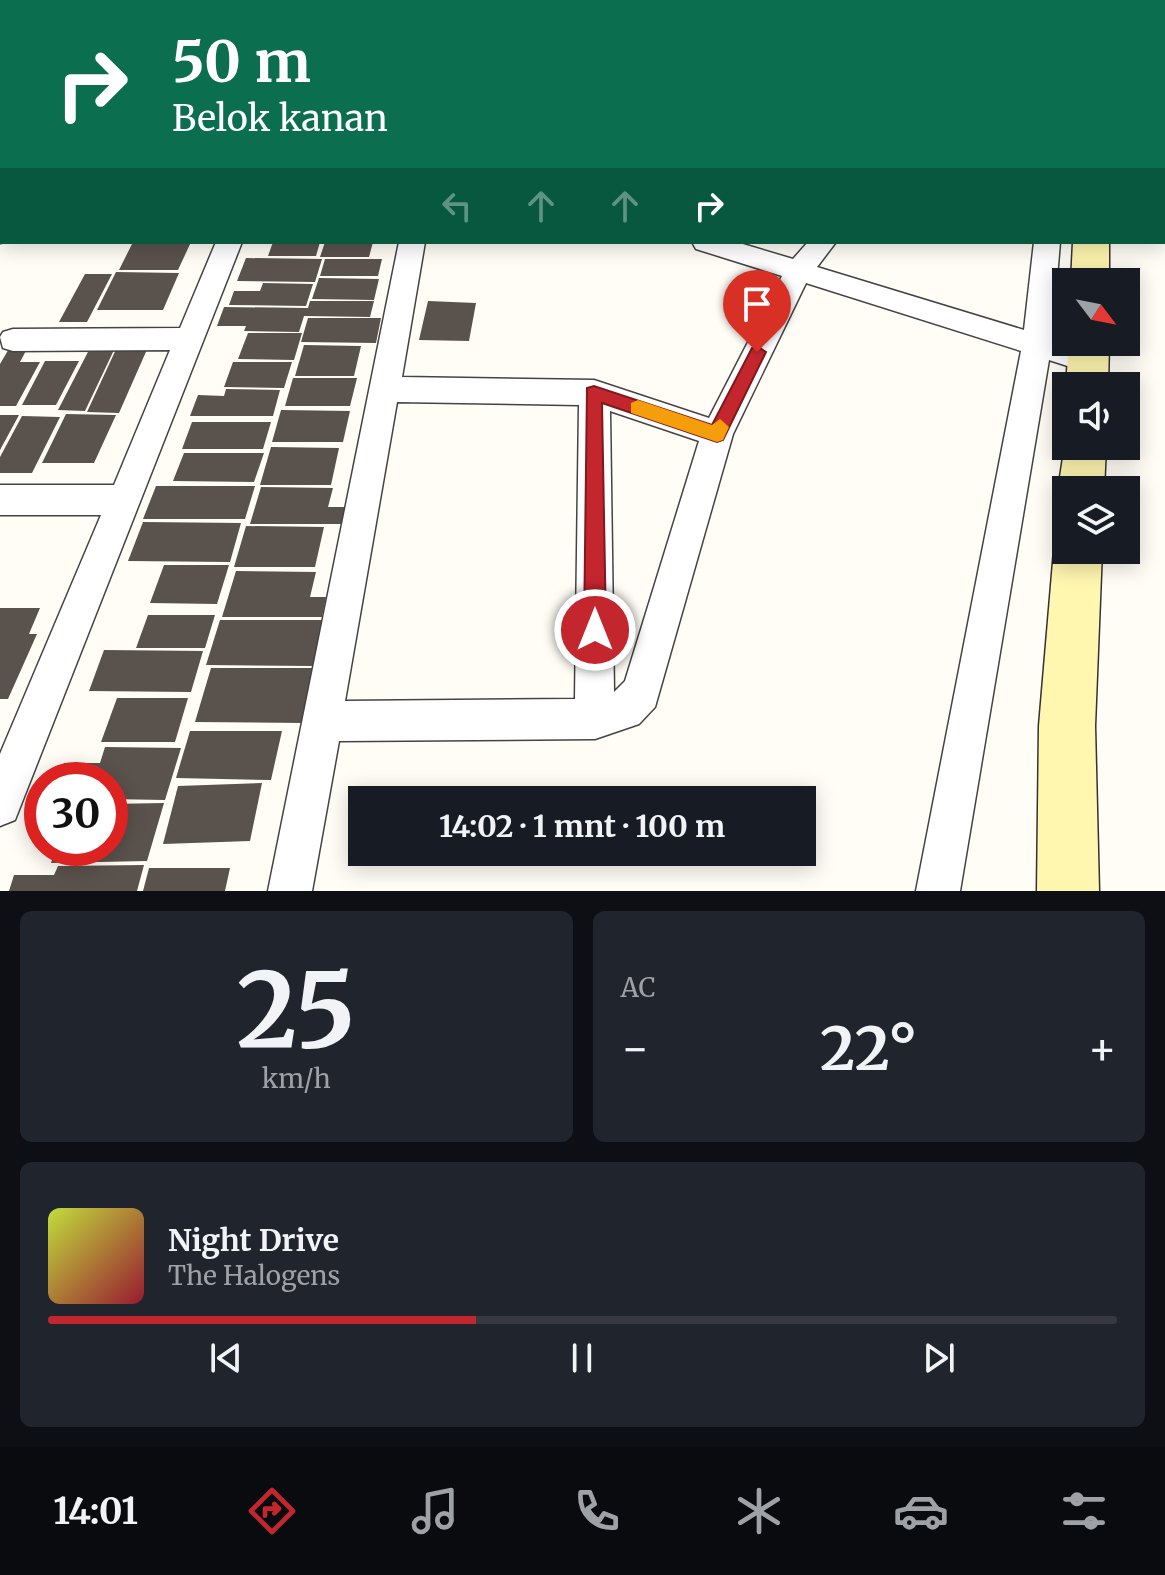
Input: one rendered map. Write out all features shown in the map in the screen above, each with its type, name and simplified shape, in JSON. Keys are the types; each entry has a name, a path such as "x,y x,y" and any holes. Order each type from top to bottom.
{"main road":[{"path":"1090,268 1091,244"},
{"path":"1068,891 1067,726 1077,564"}],"street":[{"path":"2,795 228,244"},
{"path":"290,891 412,244"},
{"path":"711,244 1088,363"},
{"path":"322,721 595,719 625,710 641,693 717,434 798,271 821,244"},
{"path":"938,891 1037,346 1047,244"},
{"path":"13,340 190,339"},
{"path":"385,389 594,393 717,434"},
{"path":"594,393 595,719"},
{"path":"0,500 124,500"}],"building":[{"path":"132,244 190,244 178,270 119,270"},
{"path":"272,244 319,244 316,256 268,256"},
{"path":"324,244 372,244 369,257 320,257"},
{"path":"246,258 322,259 315,282 237,281"},
{"path":"325,259 382,259 378,276 320,276"},
{"path":"116,272 179,273 163,310 97,310"},
{"path":"85,274 112,274 87,322 59,322"},
{"path":"319,278 379,279 374,300 312,299"},
{"path":"263,283 313,284 306,306 229,305 234,291 260,291"},
{"path":"310,301 374,301 370,317 304,316 299,332 244,331 246,326 217,326 224,307 308,308"},
{"path":"428,301 476,303 469,341 419,340"},
{"path":"308,318 381,318 376,343 301,342"},
{"path":"248,333 302,333 294,360 238,359"},
{"path":"118,345 149,345 119,413 87,412"},
{"path":"304,345 361,346 354,376 295,376"},
{"path":"10,347 28,347 20,362 40,362 16,406 0,406 0,364"},
{"path":"89,350 114,350 85,411 58,410"},
{"path":"45,361 79,361 56,405 22,405"},
{"path":"233,362 292,362 284,388 224,387"},
{"path":"293,378 357,378 350,406 285,406"},
{"path":"226,389 280,390 273,416 190,416 198,395 224,396"},
{"path":"281,410 350,411 343,442 272,442"},
{"path":"66,414 116,415 94,463 42,463"},
{"path":"0,415 19,415 0,450"},
{"path":"22,416 60,417 32,473 0,473 0,457"},
{"path":"192,422 271,422 263,449 182,449"},
{"path":"271,447 339,448 331,485 260,485"},
{"path":"184,453 264,453 254,482 173,481"},
{"path":"156,486 255,486 245,519 143,519"},
{"path":"261,487 333,488 328,507 346,507 343,524 250,524"},
{"path":"143,522 241,523 230,562 128,561"},
{"path":"246,526 324,527 315,567 234,567"},
{"path":"164,565 229,565 217,604 150,603"},
{"path":"236,571 316,572 310,597 326,597 322,617 222,617"},
{"path":"0,608 40,608 29,634 37,634 8,699 0,699"},
{"path":"148,615 215,615 205,648 136,648"},
{"path":"220,620 323,620 313,666 206,665"},
{"path":"104,650 203,651 191,692 89,691"},
{"path":"211,668 315,668 304,723 195,722"},
{"path":"117,698 188,698 175,742 101,742"},
{"path":"190,731 282,731 271,780 176,778"},
{"path":"105,747 181,748 165,800 128,799 128,762 100,762"},
{"path":"262,783 250,841 163,844 178,786"},
{"path":"164,803 147,861 128,861 128,804"},
{"path":"144,865 137,891 9,891 14,875 54,875 58,866"},
{"path":"149,868 230,868 225,891 143,891"}],"slow traffic":[{"path":"638,408 717,434 720,427"}],"route":[{"path":"595,630 594,393 717,434 757,352"}]}
